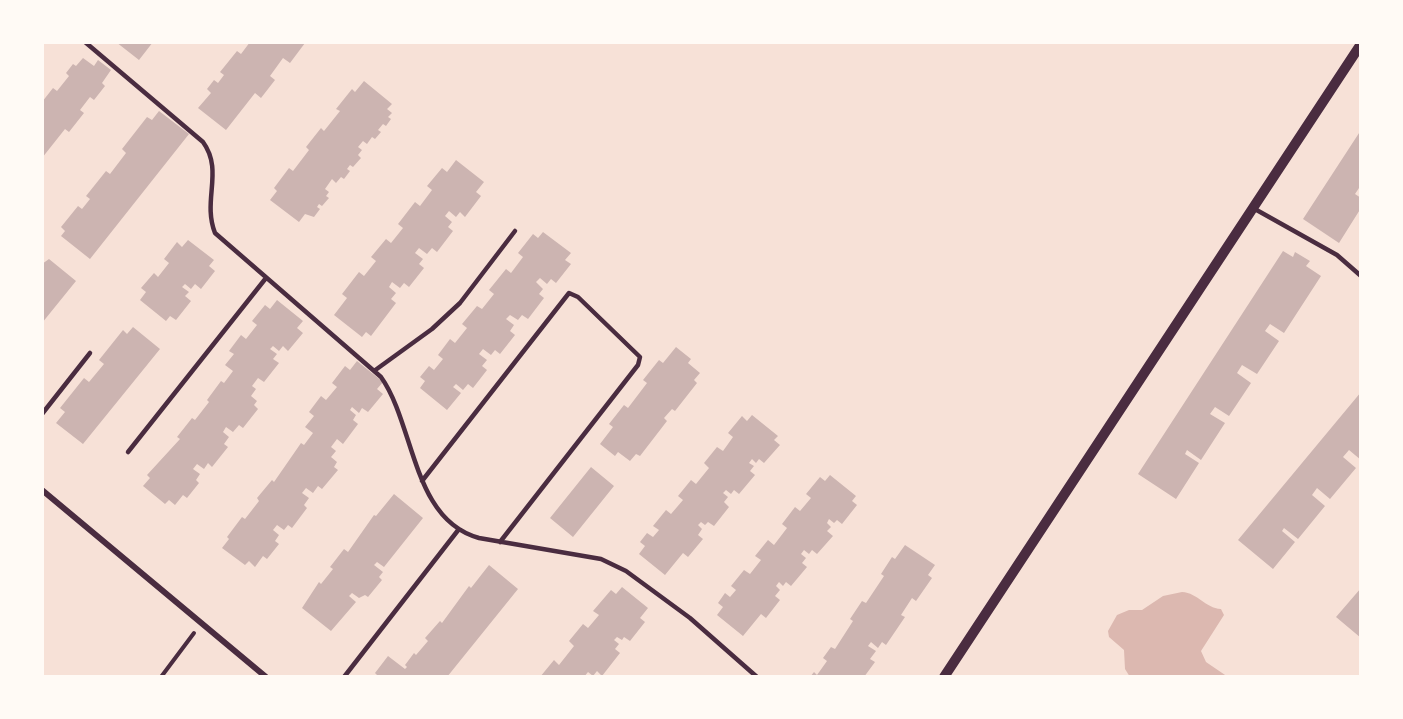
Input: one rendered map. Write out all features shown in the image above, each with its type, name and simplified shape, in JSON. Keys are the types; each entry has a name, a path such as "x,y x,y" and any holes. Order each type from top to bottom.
{"street":[{"path":"944,677 1361,44"},
{"path":"42,489 266,677"}],"lane":[{"path":"85,42 203,142 211,154 214,165 209,205 210,220 215,233 374,370 392,393 400,409 415,467 422,481 434,501 459,529 466,535 601,560 626,571 690,618 756,677"},
{"path":"1253,208 1337,255 1361,276"},
{"path":"374,370 432,329 460,303 515,231"},
{"path":"128,452 266,278"},
{"path":"422,481 569,293 578,297 640,357 638,365 500,542"},
{"path":"42,414 90,353"},
{"path":"344,677 459,529"}],"path":[{"path":"161,677 202,623"}],"shaded area":[{"path":"1182,592 1221,609 1224,615 1201,651 1206,662 1228,677 1130,677 1125,669 1124,650 1109,637 1108,631 1117,615 1129,610 1142,610 1163,596"}],"building":[{"path":"116,42 153,42 139,60"},
{"path":"250,42 305,43 290,63 283,58 270,76 275,80 261,98 255,93 226,130 198,108 211,93 207,89 214,80 218,83 224,75 220,72 237,51 241,54"},
{"path":"83,58 94,66 98,60 111,70 102,83 105,86 94,100 90,97 80,110 84,113 69,132 65,129 42,158 42,102 53,88 57,91 69,76 66,73 73,64 76,66"},
{"path":"364,81 392,104 387,109 392,113 388,117 391,119 386,126 383,124 378,130 381,132 375,139 372,137 367,144 363,141 358,147 362,150 358,155 361,158 353,167 350,165 347,169 350,171 344,179 341,177 336,183 332,179 325,189 329,192 326,196 329,198 322,206 319,204 317,207 320,209 314,217 305,214 299,222 270,200 277,191 274,188 289,168 293,171 309,150 306,147 321,128 324,131 340,111 336,109 352,89 355,92"},
{"path":"159,111 189,134 90,259 61,236 65,231 61,227 78,206 82,209 90,199 86,196 106,171 110,174 126,153 122,149 147,117 152,120"},
{"path":"1361,130 1361,189 1359,188 1355,194 1361,198 1361,208 1339,243 1303,219"},
{"path":"456,160 484,182 476,192 481,196 465,217 460,212 456,217 449,211 445,216 452,222 448,227 453,231 437,252 432,248 427,254 419,248 415,253 423,259 419,264 424,268 409,287 404,283 400,288 392,282 389,287 396,293 391,299 396,303 371,336 366,332 362,337 334,315 347,298 342,294 359,272 364,276 376,261 371,257 386,239 391,243 403,228 398,224 415,202 420,206 432,190 427,186 442,168 447,172"},
{"path":"543,232 571,253 565,260 571,264 556,283 551,279 547,284 540,278 536,282 543,289 539,294 544,298 528,319 522,315 518,320 510,315 506,319 514,325 510,331 515,335 500,354 495,350 491,355 483,349 479,354 487,360 482,366 487,370 473,388 468,384 463,390 456,384 453,387 461,393 447,410 420,388 425,381 420,377 429,366 434,370 443,359 438,355 450,339 455,343 467,328 462,324 477,306 482,309 494,294 489,290 506,269 511,273 523,257 518,253 533,234 538,238"},
{"path":"188,240 214,260 209,266 215,271 201,289 195,284 191,289 185,284 182,287 189,292 185,296 191,301 176,320 170,316 166,321 140,300 146,292 141,288 154,273 158,277 169,263 164,259 177,242 182,247"},
{"path":"1283,251 1293,257 1295,252 1310,261 1306,266 1321,276 1284,333 1270,324 1265,331 1279,341 1257,374 1242,365 1237,373 1251,383 1229,416 1215,407 1210,414 1225,423 1201,460 1187,450 1185,454 1199,463 1176,499 1138,474"},
{"path":"49,259 76,281 42,323 42,264"},
{"path":"277,300 303,321 297,328 303,333 288,351 283,346 279,351 273,346 270,349 277,354 273,359 279,363 264,382 258,378 252,386 256,389 251,396 257,401 254,405 258,409 243,428 239,425 233,432 226,427 223,432 229,437 224,444 228,447 212,467 208,463 204,469 197,464 193,469 200,474 196,480 199,483 187,498 183,495 175,505 169,500 165,504 143,486 150,478 147,475 180,439 177,437 192,418 195,420 221,381 224,383 233,371 225,365 234,354 229,351 241,335 246,339 257,325 252,321 265,305 270,309"},
{"path":"133,327 160,349 83,444 56,423 65,412 60,408 84,378 89,382 104,364 99,360 123,330 127,334"},
{"path":"676,347 691,359 688,363 700,373 694,380 697,383 675,411 672,409 664,418 667,421 640,456 636,454 630,461 618,452 615,456 600,444 613,427 609,424 624,405 628,408 647,383 643,380 659,360 663,363"},
{"path":"357,361 383,382 377,389 383,394 368,412 362,408 359,413 352,407 350,410 356,415 353,420 358,424 343,444 337,439 331,447 336,451 331,457 337,462 334,467 338,470 322,489 318,486 313,493 306,488 302,493 309,498 304,505 307,508 292,528 288,525 284,530 277,525 273,530 279,535 275,541 279,544 267,559 263,556 255,567 249,561 245,565 222,548 229,539 227,537 242,517 245,519 259,501 257,498 272,480 274,482 301,443 304,445 313,433 305,427 314,416 309,412 321,396 326,400 337,387 332,383 345,366 350,370"},
{"path":"1361,392 1361,460 1349,450 1343,457 1356,468 1330,499 1317,488 1312,495 1325,506 1298,539 1284,528 1282,531 1295,542 1273,569 1238,540"},
{"path":"752,415 778,436 774,440 780,445 764,463 759,459 756,463 752,459 749,463 754,466 750,471 755,475 739,494 734,490 731,494 726,490 723,493 728,497 724,502 729,507 714,526 708,522 705,525 701,522 698,525 702,529 698,535 703,539 688,557 683,553 665,575 639,554 645,546 640,542 647,533 653,537 659,530 653,526 666,510 671,514 683,500 678,496 691,480 696,484 709,468 704,463 717,447 723,451 733,437 728,433 742,416 747,421"},
{"path":"591,467 614,486 573,537 550,518"},
{"path":"830,475 856,496 852,501 857,505 842,524 837,520 834,523 829,519 827,523 831,527 827,531 833,536 817,554 812,550 809,554 804,550 801,554 806,558 802,563 807,567 791,586 786,582 783,586 779,582 776,586 780,590 775,596 780,600 766,618 761,614 743,636 717,615 723,607 718,603 725,593 730,597 736,590 731,586 744,570 750,574 761,560 755,556 768,540 774,545 787,528 782,524 795,507 800,511 811,498 806,494 820,477 825,481"},
{"path":"394,494 423,518 384,567 377,562 374,565 383,572 379,577 382,580 368,597 365,595 359,598 352,593 349,596 356,602 331,631 302,608 319,582 321,584 333,569 330,567 344,549 348,552 374,515 376,516"},
{"path":"905,545 935,565 928,575 932,578 916,601 912,598 901,615 905,617 886,645 882,642 878,648 871,642 868,646 876,651 870,659 875,662 864,677 810,677 814,672 817,675 827,661 823,658 831,647 835,649 853,621 850,619 862,601 866,603 884,576 881,574 892,557 895,559"},
{"path":"489,565 518,589 447,677 379,677 375,673 388,656 405,669 407,667 405,665 414,653 416,655 428,641 425,638 440,621 442,623 469,586 471,588"},
{"path":"622,587 648,608 640,618 645,622 630,641 624,637 622,640 617,637 614,640 619,644 615,649 620,653 602,676 597,671 593,676 588,672 584,677 540,677 554,660 559,665 574,646 569,641 583,624 588,628 599,615 593,611 611,590 616,594"},
{"path":"1361,588 1361,638 1336,617"}]}
